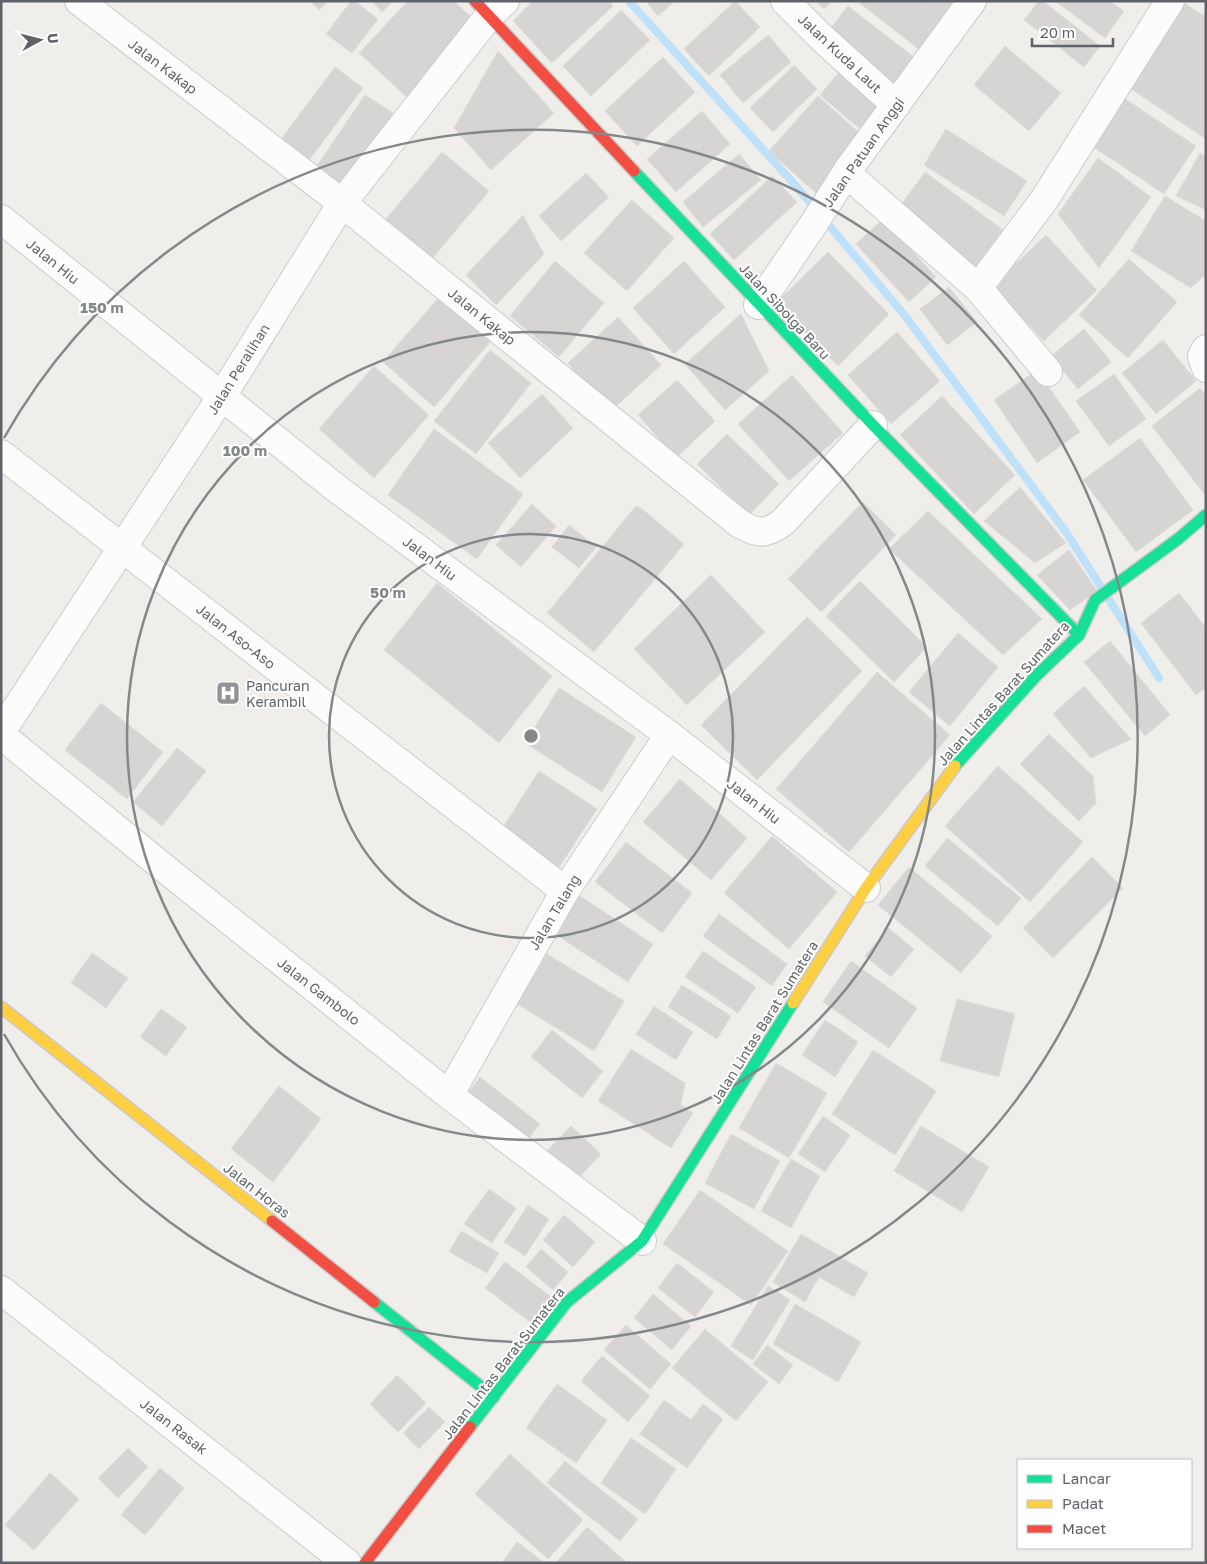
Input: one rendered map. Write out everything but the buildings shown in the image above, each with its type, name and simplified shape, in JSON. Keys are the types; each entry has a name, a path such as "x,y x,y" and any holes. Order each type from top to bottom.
{"main road":[{"name":"Jalan Sibolga Baru","path":"490,6 758,305 1079,635"},
{"name":"Jalan Lintas Barat Sumatera","path":"365,1563 567,1302 642,1241 866,888 962,757 1036,676 1079,635 1094,600 1178,539 1206,516"},
{"name":"Jalan Horas","path":"1,1007 494,1397"}],"street":[{"name":"Jalan Kakap","path":"79,1 342,204 740,524 753,532 764,532 774,529 783,522 873,425"},
{"name":"Jalan Kuda Laut","path":"785,1 896,105"},
{"name":"Jalan Patuan Anggi","path":"758,305 846,173 972,1"},
{"path":"978,288 1044,200 1170,1"},
{"name":"Jalan Peralihan","path":"1,734 121,547 222,396 342,204 490,6"},
{"path":"846,173 978,288 1048,372"},
{"name":"Jalan Hiu","path":"1,219 336,488 669,735 866,888"},
{"path":"1206,350 1202,356 1206,368"},
{"name":"Jalan Aso-Aso","path":"1,454 566,891"},
{"name":"Jalan Gambolo","path":"1,734 179,880 450,1094 642,1241"},
{"name":"Jalan Talang","path":"450,1094 566,891 669,735"},
{"name":"Jalan Rasak","path":"1,1290 347,1563"}],"waterway":[{"path":"629,1 796,186 906,317 1066,532 1159,678"}],"traffic: fast":[{"path":"634,171 873,425 1079,635"},
{"path":"955,766 1036,676 1079,635 1095,600 1178,539 1206,515"},
{"path":"470,1427 567,1302 642,1241 793,1003"},
{"path":"374,1302 494,1397"}],"traffic: slow":[{"path":"793,1003 866,888 955,766"},
{"path":"1,1007 272,1221"}],"traffic: jam":[{"path":"475,1 634,171"},
{"path":"272,1221 374,1302"},
{"path":"365,1563 470,1427"}],"place":[{"name":"Pancuran Kerambil","path":"228,693"}]}
